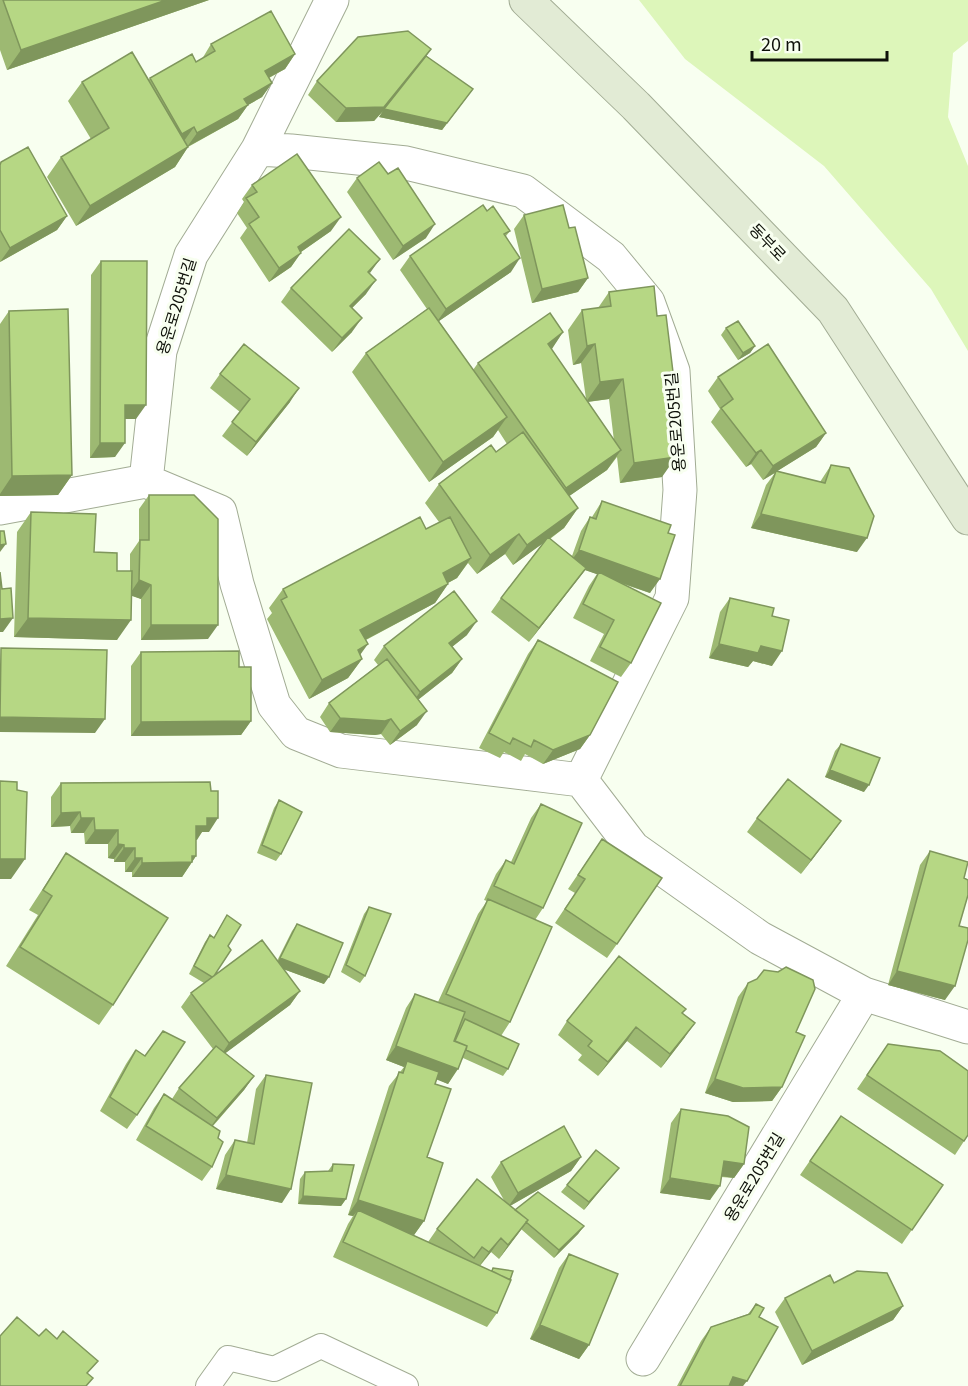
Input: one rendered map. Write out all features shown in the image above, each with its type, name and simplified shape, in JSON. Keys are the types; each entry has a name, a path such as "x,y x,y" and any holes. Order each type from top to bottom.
{"main road":[{"name":"동부로","path":"526,0 636,105 833,310 968,518"}],"street":[{"name":"용운로205번길","path":"146,481 160,351 191,255 258,149 332,0"},
{"name":"용운로205번길","path":"258,149 406,163 523,192 611,257 648,302 672,371 680,490 672,598 581,780"},
{"path":"0,508 146,481 220,512 237,584 274,705 296,733 341,751 581,780 633,848 760,938 864,994 968,1027"},
{"name":"용운로205번길","path":"643,1359 864,994"}],"lane":[{"path":"208,1386 228,1358 273,1369 321,1346 406,1386"}],"green space":[{"path":"639,0 968,0 968,41 953,53 948,117 968,166 968,351 931,289 824,166 685,59"}],"building":[{"path":"3,0 166,0 21,50"},
{"path":"271,11 295,54 265,71 272,83 244,99 248,105 197,133 194,127 182,134 150,78 192,54 196,62 215,51 211,44"},
{"path":"408,31 431,49 384,107 346,108 317,81 358,37"},
{"path":"132,52 188,147 90,206 61,157 109,128 82,82"},
{"path":"426,56 473,89 447,123 384,109"},
{"path":"28,147 67,216 10,248 0,230 0,165 1,162"},
{"path":"297,154 341,217 298,247 301,253 279,268 249,224 259,217 246,198 257,192 252,185"},
{"path":"379,162 388,174 398,168 435,224 403,246 357,178"},
{"path":"483,205 487,211 493,206 510,231 504,234 520,258 446,309 410,256"},
{"path":"563,205 569,228 575,227 588,278 542,289 524,215"},
{"path":"349,229 380,259 368,272 376,280 350,306 362,318 342,338 291,288"},
{"path":"101,261 147,261 146,405 125,405 125,443 100,443"},
{"path":"654,286 657,316 666,315 673,372 665,373 676,457 634,463 623,379 600,382 595,344 587,346 582,310 611,306 609,292"},
{"path":"429,308 507,417 443,462 366,353"},
{"path":"68,309 72,475 12,476 9,311"},
{"path":"550,313 563,332 548,344 621,450 566,488 478,363"},
{"path":"738,321 755,346 743,353 726,328"},
{"path":"244,344 299,388 256,442 232,422 250,399 220,374"},
{"path":"768,344 826,433 773,466 761,450 756,453 721,408 733,399 718,377"},
{"path":"523,432 578,508 527,545 519,534 490,555 439,484 491,445 496,452"},
{"path":"831,465 849,468 874,516 867,538 761,514 776,471 825,483"},
{"path":"149,495 194,495 218,519 218,625 151,625 151,585 139,580 140,540 149,540"},
{"path":"602,501 671,525 668,533 675,535 660,579 579,550 590,517 596,519"},
{"path":"31,512 96,514 94,552 117,553 117,571 132,571 131,620 28,618"},
{"path":"420,517 426,529 450,517 471,558 443,573 448,584 360,630 368,644 358,650 362,659 322,680 281,600 287,597 283,589"},
{"path":"0,531 4,531 6,544 0,545"},
{"path":"548,537 586,568 539,628 501,598"},
{"path":"0,572 2,589 11,588 13,618 0,619"},
{"path":"599,572 661,603 631,663 600,647 614,620 583,604"},
{"path":"454,591 477,621 449,643 462,659 420,692 384,646"},
{"path":"730,598 774,608 772,616 789,620 782,651 761,646 758,653 719,644"},
{"path":"538,640 618,682 590,735 553,750 534,740 531,747 513,738 510,744 489,733"},
{"path":"1,648 107,650 105,719 0,717"},
{"path":"239,651 239,667 251,667 251,721 141,722 141,652"},
{"path":"387,659 427,711 400,731 391,719 385,721 340,718 329,703"},
{"path":"841,744 880,758 869,785 830,770"},
{"path":"788,779 841,821 811,860 757,818"},
{"path":"0,781 17,782 17,790 27,792 25,859 0,859"},
{"path":"210,782 211,791 218,791 218,818 207,818 207,826 196,826 196,856 192,856 192,862 142,863 142,858 135,858 135,848 124,848 124,845 118,844 118,830 95,830 94,818 81,818 80,812 61,813 61,783"},
{"path":"279,800 302,812 281,854 262,845"},
{"path":"541,804 582,823 543,908 494,886 506,860 514,864"},
{"path":"602,839 662,878 617,944 565,909 585,879 578,875"},
{"path":"930,851 968,862 964,878 968,880 968,895 959,926 968,928 968,940 955,986 897,971"},
{"path":"66,853 168,918 113,1005 20,947 52,896 43,890"},
{"path":"488,899 552,927 510,1022 446,994"},
{"path":"369,907 391,914 365,976 346,965"},
{"path":"227,915 241,925 228,946 231,950 212,977 194,966 210,935 214,938"},
{"path":"297,924 343,943 329,977 280,958"},
{"path":"262,940 300,991 229,1043 191,993"},
{"path":"619,956 686,1009 682,1013 695,1023 670,1054 636,1027 608,1062 588,1046 592,1041 567,1021"},
{"path":"786,967 813,980 815,989 796,1032 805,1036 782,1087 743,1088 715,1079 748,983 757,979 764,970 778,972"},
{"path":"415,994 465,1012 454,1041 467,1046 458,1069 396,1046"},
{"path":"465,1019 519,1044 508,1069 466,1050 467,1046 455,1041"},
{"path":"163,1031 185,1042 137,1115 110,1097 136,1050 145,1056"},
{"path":"888,1044 940,1051 968,1071 968,1135 964,1141 867,1075"},
{"path":"216,1046 254,1076 217,1118 179,1088"},
{"path":"407,1061 439,1072 435,1084 451,1089 427,1157 443,1163 424,1221 358,1200 399,1072 403,1073"},
{"path":"266,1075 312,1083 291,1189 226,1175 235,1140 254,1144"},
{"path":"164,1094 220,1131 218,1138 223,1142 212,1167 146,1126"},
{"path":"681,1109 728,1116 749,1127 744,1164 724,1161 720,1186 670,1178"},
{"path":"841,1116 943,1185 912,1230 810,1161"},
{"path":"564,1126 581,1157 518,1193 501,1162"},
{"path":"596,1150 619,1168 589,1202 567,1185"},
{"path":"333,1164 354,1165 346,1199 303,1196 305,1172 332,1171"},
{"path":"477,1179 528,1220 508,1245 501,1238 489,1252 482,1247 474,1258 437,1229"},
{"path":"538,1192 584,1226 559,1250 515,1210"},
{"path":"358,1210 511,1280 497,1313 343,1242"},
{"path":"569,1254 618,1274 589,1345 540,1325"},
{"path":"493,1268 513,1271 510,1280 492,1271"},
{"path":"857,1271 887,1273 903,1306 812,1351 785,1298 830,1275 834,1283"},
{"path":"756,1304 764,1308 759,1317 778,1327 747,1381 733,1377 729,1386 680,1386 711,1327 750,1314"},
{"path":"17,1317 39,1336 46,1329 57,1339 63,1331 98,1361 87,1373 93,1378 86,1386 0,1386 0,1336"}]}
